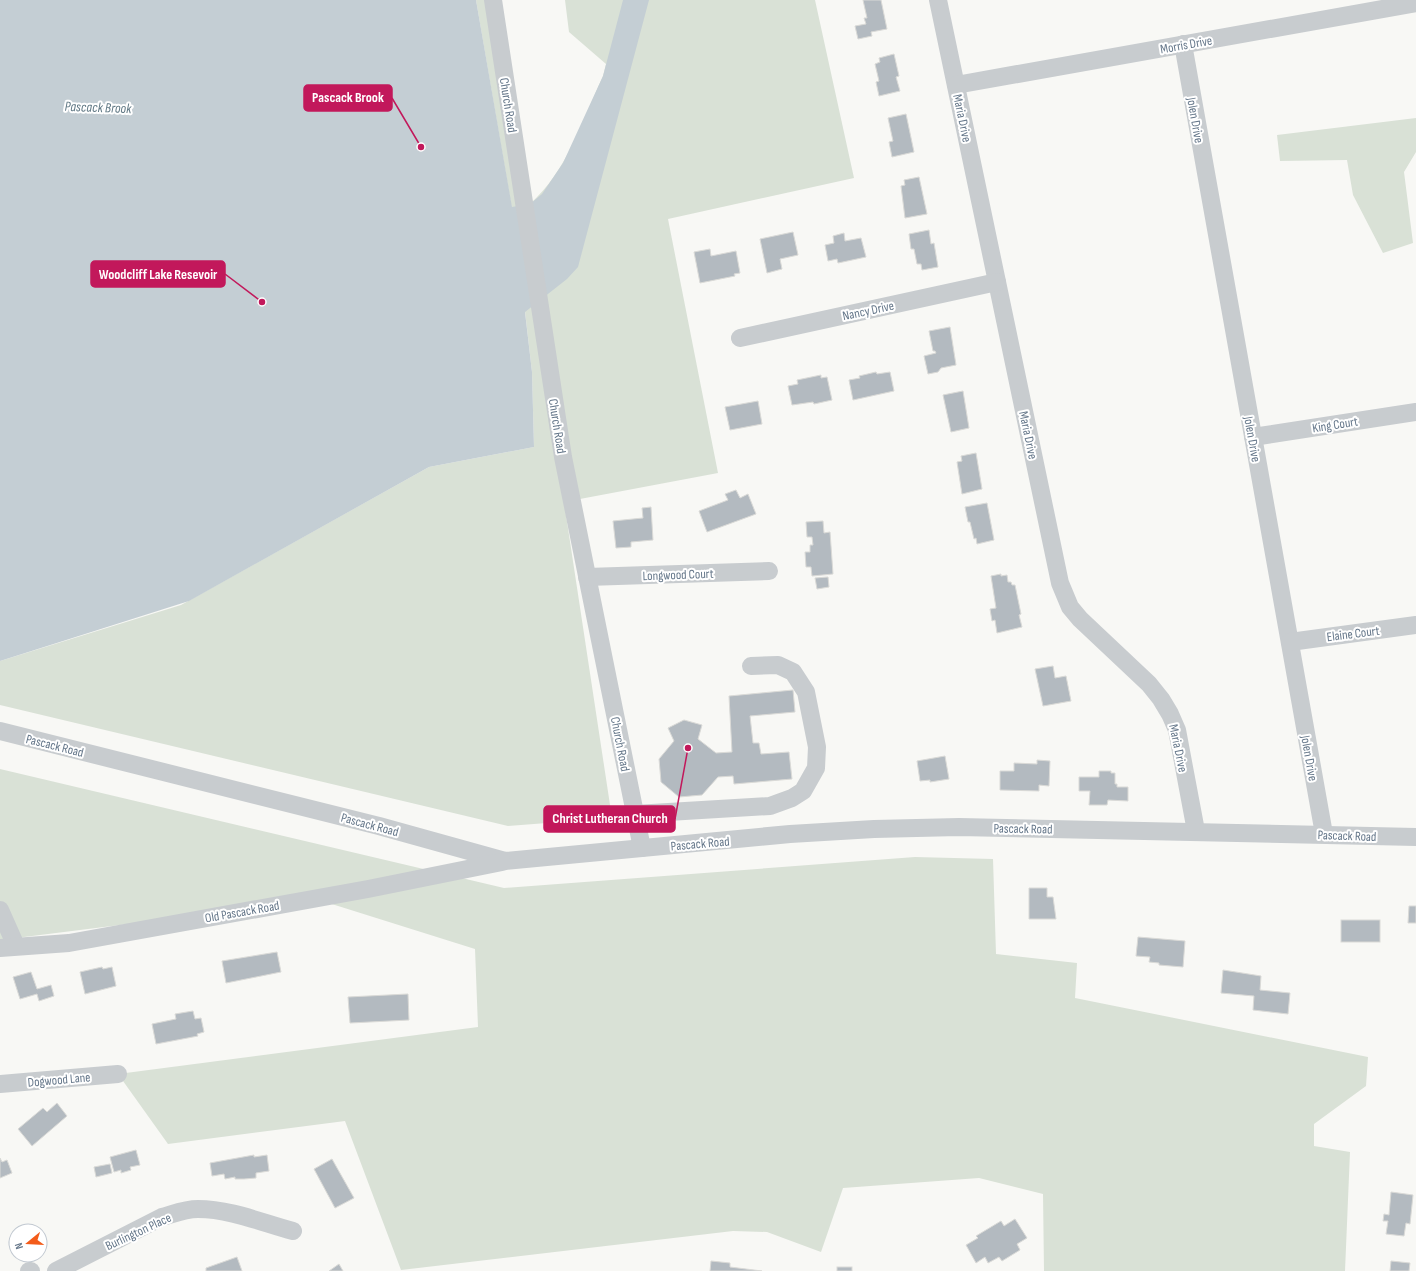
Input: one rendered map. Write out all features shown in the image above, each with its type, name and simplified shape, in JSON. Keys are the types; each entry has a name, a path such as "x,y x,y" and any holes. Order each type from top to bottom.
{"street":[{"name":"Church Road","path":"493,0 563,457 642,848"},
{"name":"Maria Drive","path":"938,0 1062,591 1070,607 1080,619 1149,684 1161,699 1170,714 1177,730 1196,831"},
{"name":"Morris Drive","path":"956,85 1416,3"},
{"name":"Jolen Drive","path":"1183,44 1324,834"},
{"name":"Nancy Drive","path":"740,338 997,282"},
{"name":"King Court","path":"1253,437 1416,412"},
{"name":"Longwood Court","path":"587,577 769,571"},
{"name":"Elaine Court","path":"1290,642 1416,625"},
{"path":"635,814 770,806 792,798 803,791 816,768 817,747 806,692 793,672 783,667 778,665 751,666"},
{"name":"Pascack Road","path":"0,731 379,826 505,861 790,834 874,829 991,827 1324,834 1416,838"},
{"name":"Old Pascack Road","path":"0,910 8,947 69,943 368,889 505,861"},
{"name":"Dogwood Lane","path":"0,1084 118,1074"},
{"name":"Burlington Place","path":"56,1271 162,1217 196,1209 218,1211 293,1231"}],"shaded area":[{"path":"476,0 493,0 530,204 543,191 564,161 603,76 606,64 569,32 565,0 815,0 854,178 668,219 718,473 564,502 612,818 508,826 0,705 0,661 181,605 429,467 534,447 532,372 516,233"},
{"path":"1416,118 1416,152 1404,172 1413,243 1383,253 1353,195 1347,160 1280,161 1277,135"},
{"path":"0,769 504,888 915,857 993,859 996,954 1077,963 1075,998 1368,1057 1366,1086 1314,1124 1314,1146 1350,1152 1345,1271 1044,1271 1043,1194 979,1178 843,1188 821,1252 767,1232 733,1231 401,1270 345,1121 168,1144 118,1074 478,1027 475,949 319,900 0,940"}],"water":[{"path":"0,0 476,0 512,207 530,204 542,194 563,163 603,76 623,0 649,0 578,267 567,279 525,312 532,372 534,447 429,467 189,601 0,661"}],"building":[{"path":"863,0 881,0 887,29 871,32 872,36 858,39 855,26 866,24 864,18 867,18"},
{"path":"894,54 899,76 896,77 900,91 879,96 876,82 879,81 875,64 880,62 879,58"},
{"path":"906,114 914,152 892,157 889,142 893,141 888,118"},
{"path":"919,177 927,214 905,218 901,186 905,185 904,180"},
{"path":"929,230 931,244 934,243 938,267 922,270 921,264 917,264 914,249 911,249 909,234"},
{"path":"793,232 798,255 780,259 782,269 767,273 760,239"},
{"path":"844,233 845,241 861,238 866,257 838,263 837,259 828,261 825,245 834,243 833,236"},
{"path":"710,249 711,256 736,251 740,273 734,274 735,276 700,283 694,252"},
{"path":"950,327 956,365 941,368 938,372 928,374 924,356 936,353 933,351 929,331"},
{"path":"876,372 877,374 890,372 894,391 853,400 849,380 860,378 859,376"},
{"path":"821,375 821,378 827,377 832,400 814,404 813,402 792,405 788,386 798,384 797,380"},
{"path":"963,391 969,428 951,432 943,395"},
{"path":"758,401 762,424 730,430 725,407"},
{"path":"976,453 982,489 962,494 957,462 962,461 961,456"},
{"path":"736,490 740,498 748,494 756,514 707,532 699,511 728,500 725,494"},
{"path":"987,503 994,540 977,544 976,538 974,539 970,522 968,522 965,507"},
{"path":"651,507 653,540 631,542 631,547 616,548 613,521 643,518 642,508"},
{"path":"823,521 824,533 830,532 833,574 812,576 811,567 806,567 805,552 810,552 810,545 813,545 812,537 807,537 806,522"},
{"path":"1001,574 1001,576 1007,575 1008,582 1015,585 1022,627 997,633 995,620 992,621 990,609 996,608 991,576"},
{"path":"828,577 829,587 817,589 815,578"},
{"path":"1053,666 1055,678 1066,676 1071,701 1043,706 1035,669"},
{"path":"793,690 795,712 750,716 753,743 759,743 761,754 789,752 792,779 734,784 733,776 718,777 702,795 679,797 661,782 659,759 674,741 668,728 684,720 702,725 698,739 716,753 732,752 729,696"},
{"path":"945,756 949,779 930,782 930,780 920,781 917,761"},
{"path":"1037,760 1050,761 1049,786 1039,785 1039,791 1000,790 1000,771 1014,771 1014,763 1037,764"},
{"path":"1099,771 1111,771 1111,773 1115,773 1115,784 1117,784 1117,787 1128,787 1128,801 1108,800 1107,805 1089,805 1090,791 1079,791 1079,777 1099,777"},
{"path":"1029,888 1047,888 1047,897 1053,897 1056,919 1029,919"},
{"path":"1409,906 1416,906 1416,923 1408,923"},
{"path":"1341,920 1380,920 1380,942 1341,942"},
{"path":"1138,937 1185,941 1183,967 1159,965 1159,963 1149,962 1150,957 1136,956"},
{"path":"277,952 281,972 226,983 222,961"},
{"path":"102,967 103,969 112,967 116,986 85,994 80,972"},
{"path":"1223,970 1261,976 1260,990 1290,993 1288,1014 1253,1010 1254,996 1221,993"},
{"path":"31,972 37,989 51,985 54,996 39,1001 37,994 20,999 13,977"},
{"path":"408,994 409,1020 350,1023 348,997"},
{"path":"193,1011 195,1019 201,1018 204,1032 197,1034 198,1036 156,1044 152,1024 176,1019 175,1014"},
{"path":"57,1103 67,1116 32,1146 18,1129 43,1108 47,1112"},
{"path":"136,1150 140,1165 130,1167 131,1170 121,1173 121,1170 114,1172 110,1157"},
{"path":"254,1155 254,1157 267,1155 269,1171 256,1173 256,1178 235,1179 235,1177 225,1179 224,1174 212,1176 210,1163"},
{"path":"0,1158 2,1162 7,1160 12,1173 0,1178"},
{"path":"332,1159 354,1198 335,1208 314,1169"},
{"path":"110,1164 112,1173 96,1177 94,1167"},
{"path":"1391,1192 1413,1195 1410,1224 1406,1223 1404,1236 1386,1234 1388,1221 1383,1221 1384,1214 1389,1215"},
{"path":"1015,1219 1027,1238 1017,1244 1020,1250 1002,1261 999,1257 988,1263 985,1257 976,1263 966,1245 978,1238 976,1236 1001,1221 1004,1226"},
{"path":"237,1257 242,1271 206,1271 206,1268"},
{"path":"711,1261 730,1263 730,1267 762,1271 710,1271"},
{"path":"1391,1261 1410,1263 1409,1271 1390,1271"},
{"path":"339,1264 343,1271 329,1271"},
{"path":"837,1267 852,1267 852,1271 837,1271"}],"place":[{"name":"Pascack Brook","path":"421,147"},
{"name":"Woodcliff Lake Resevoir","path":"262,302"},
{"name":"Christ Lutheran Church","path":"688,748"}]}
